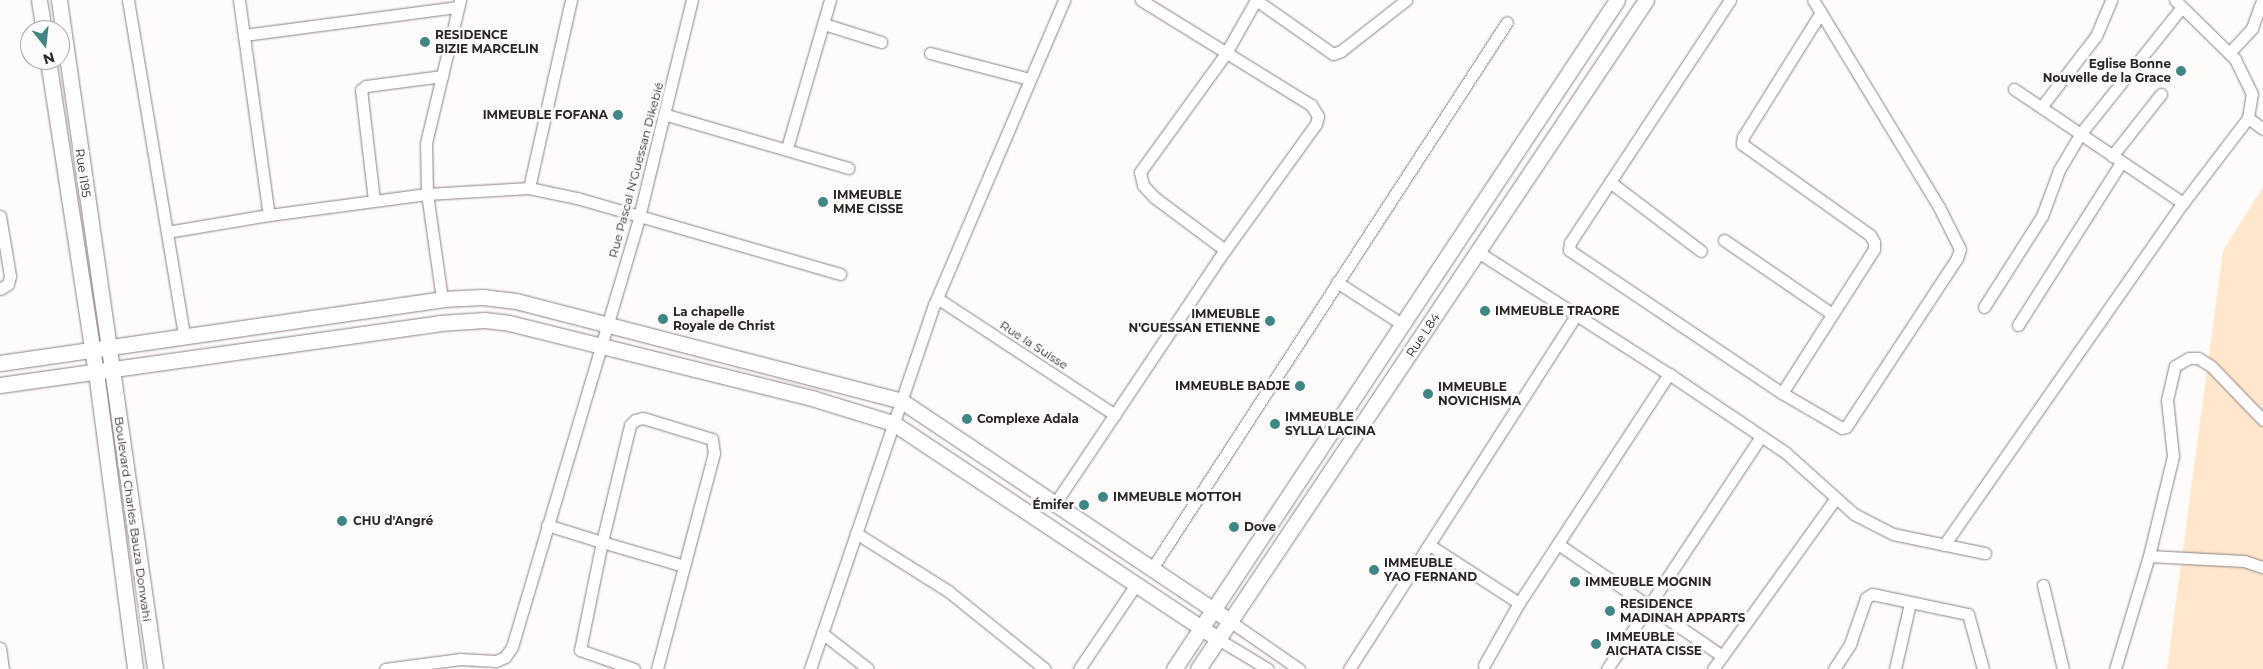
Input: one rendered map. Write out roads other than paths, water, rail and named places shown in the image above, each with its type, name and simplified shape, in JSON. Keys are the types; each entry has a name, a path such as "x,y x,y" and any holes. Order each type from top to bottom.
{"main road":[{"path":"39,0 42,20"},
{"name":"Rue I195","path":"59,0 107,346 103,371"},
{"name":"Rue L84","path":"1174,669 1617,0"},
{"name":"Rue L84","path":"1198,669 1646,0"},
{"name":"Rue I195","path":"50,70 92,348 103,371"},
{"path":"1478,209 1498,222"},
{"path":"0,363 92,348 442,299 483,297 516,301 900,400 1231,622"},
{"path":"403,304 406,328"},
{"path":"0,385 406,328 485,320 509,323 815,399 893,423 1134,586 1218,638"},
{"name":"Boulevard Charles Bauza Donwahi","path":"103,371 135,669"},
{"name":"Boulevard Charles Bauza Donwahi","path":"103,371 155,669"}],"street":[{"path":"128,0 184,335"},
{"path":"238,0 269,215"},
{"path":"529,188 571,0"},
{"name":"Rue Pascal N'Guessan Dikebié","path":"505,657 512,647 608,326 667,115 692,0"},
{"path":"788,148 830,0"},
{"path":"810,669 900,400 937,298 1064,0"},
{"path":"1054,505 1225,250 1316,124 1318,116 1311,105 1141,0"},
{"path":"1225,250 1154,197 1143,185 1140,172 1226,53 1256,0 1333,54 1404,0"},
{"path":"1730,0 1570,243 1569,250 1573,255 1836,427 1846,426 1958,258 1960,249 1939,207 1813,0"},
{"path":"2042,106 2096,36 2111,0"},
{"path":"2229,53 2252,28 2262,0"},
{"path":"244,35 459,3 426,143 427,194 442,299"},
{"path":"1944,545 2183,203 2248,118 2252,94 2229,53 2178,4 2081,134 2059,170 2042,216 1984,307"},
{"path":"1782,393 1874,249 1874,242 1870,235 1742,144 1743,137 1821,12"},
{"path":"1151,570 1507,22"},
{"path":"824,24 881,42"},
{"path":"930,54 1029,79"},
{"path":"374,200 361,90 366,86 442,76"},
{"path":"2014,89 2042,106 2183,203"},
{"path":"2018,325 2117,159 2161,94"},
{"path":"667,115 788,148 848,168"},
{"path":"2248,118 2263,129"},
{"path":"1610,182 1701,251"},
{"path":"167,232 374,200 427,194 529,188 840,274"},
{"path":"0,216 10,276 8,284 0,289"},
{"path":"1724,240 1832,314"},
{"path":"1478,252 1577,314 1761,436 1808,469 1835,499 1854,514 1893,534 1985,554"},
{"path":"1337,282 1402,324"},
{"name":"Rue la Suisse","path":"937,298 1115,415"},
{"path":"1349,669 1431,546 1577,314"},
{"path":"2115,669 2149,556 2173,456 2167,400 2175,366 2189,358 2198,358 2211,366 2263,420"},
{"path":"1484,665 1519,603 1669,374"},
{"path":"634,669 580,650 602,542 630,425 643,418 712,439 714,453 657,669"},
{"path":"1607,669 1648,604 1761,436"},
{"path":"1713,669 1835,499"},
{"path":"547,525 684,566"},
{"path":"856,533 933,580 1045,669"},
{"path":"1558,544 1722,656"},
{"path":"1431,546 1519,603"},
{"path":"2149,556 2244,561 2263,566"},
{"path":"2043,585 2063,669"},
{"path":"1079,669 1134,586"},
{"path":"1834,669 1850,644 1868,595 1968,614 1983,669"},
{"path":"1894,669 1910,603"},
{"path":"1231,622 1299,669"},
{"path":"822,634 868,669"},
{"path":"1218,638 1268,669"},
{"path":"0,648 3,669"},
{"path":"385,669 460,659 485,663 505,657 508,669"}],"place":[{"name":"RESIDENCE BIZIE MARCELIN","path":"425,42"},
{"name":"Eglise Bonne Nouvelle de la Grace","path":"2181,71"},
{"name":"IMMEUBLE FOFANA","path":"618,115"},
{"name":"IMMEUBLE MME CISSE","path":"823,202"},
{"name":"IMMEUBLE TRAORE","path":"1485,311"},
{"name":"La chapelle Royale de Christ","path":"663,319"},
{"name":"IMMEUBLE N'GUESSAN ETIENNE","path":"1270,321"},
{"name":"IMMEUBLE BADJE","path":"1300,386"},
{"name":"IMMEUBLE NOVICHISMA","path":"1428,394"},
{"name":"Complexe Adala","path":"967,419"},
{"name":"IMMEUBLE SYLLA LACINA","path":"1275,424"},
{"name":"IMMEUBLE MOTTOH","path":"1103,497"},
{"name":"Émifer","path":"1084,505"},
{"name":"CHU d'Angré","path":"342,521"},
{"name":"Dove","path":"1234,527"},
{"name":"IMMEUBLE YAO FERNAND","path":"1374,570"},
{"name":"IMMEUBLE MOGNIN","path":"1575,582"},
{"name":"RESIDENCE MADINAH APPARTS","path":"1610,611"},
{"name":"IMMEUBLE AICHATA CISSE","path":"1596,644"}]}
